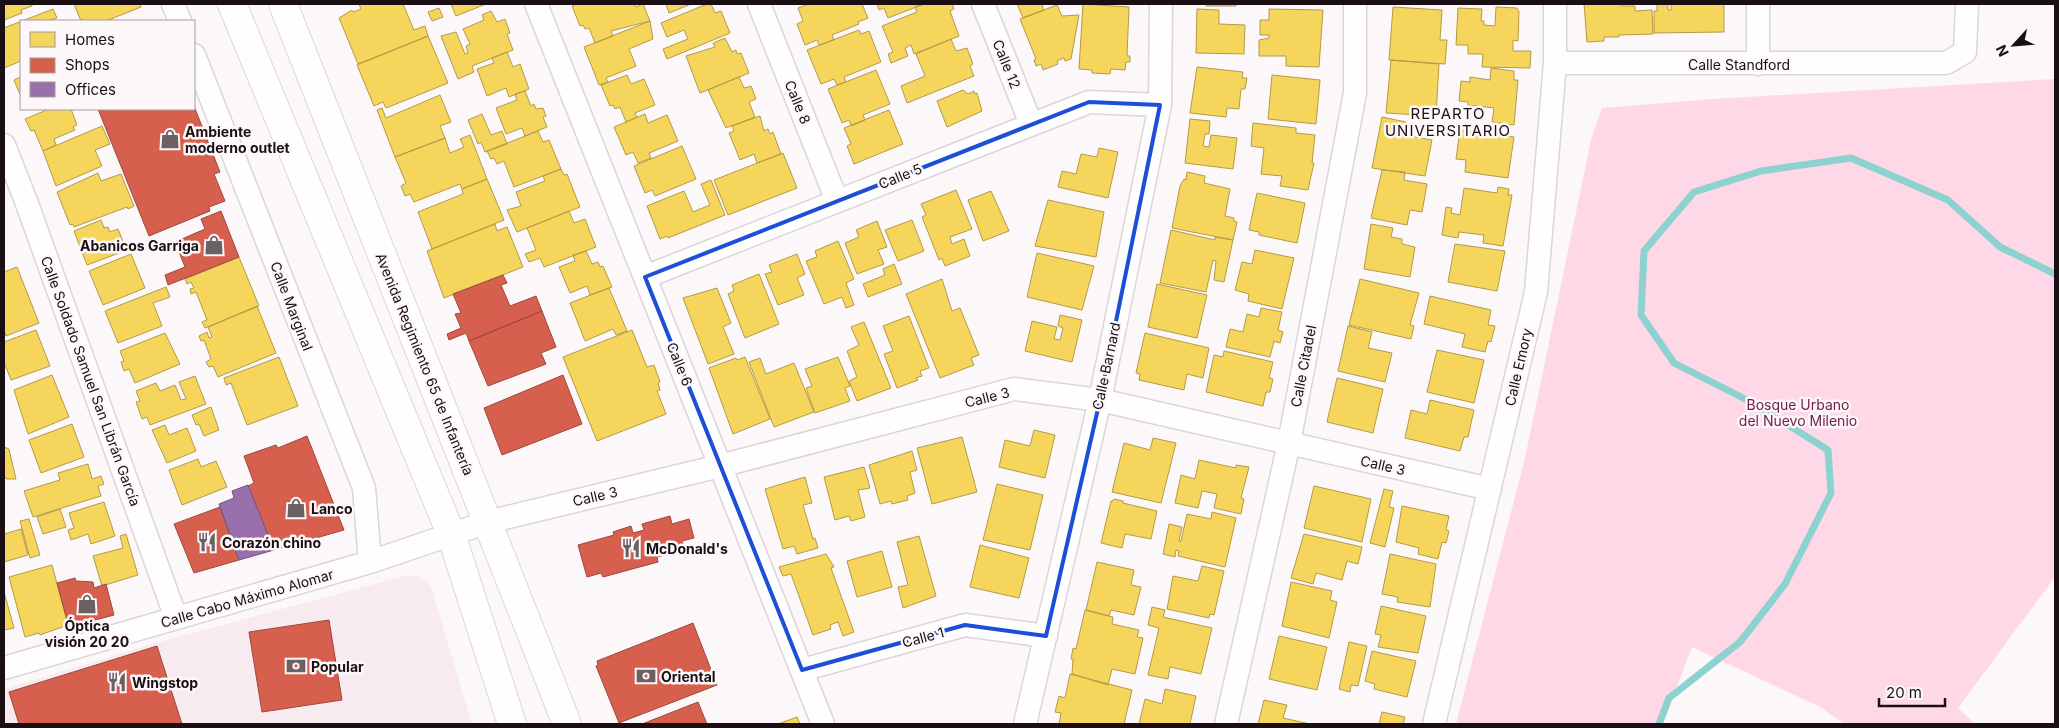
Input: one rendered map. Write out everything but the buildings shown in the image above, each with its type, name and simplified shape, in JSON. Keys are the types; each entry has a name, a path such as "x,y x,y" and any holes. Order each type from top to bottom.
{"highway":[{"path":"232,4 451,534 512,724"},
{"name":"Avenida Regimiento 65 de Infantería","path":"283,4 567,724"}],"street":[{"path":"173,4 180,20"},
{"name":"Calle 6","path":"536,4 823,724"},
{"name":"Calle 8","path":"760,4 837,201"},
{"name":"Calle 12","path":"983,4 1031,124"},
{"name":"Calle Barnard","path":"1025,724 1100,400 1160,105 1161,4"},
{"name":"Calle Citadel","path":"1226,724 1289,443 1355,93 1356,4"},
{"name":"Calle Emory","path":"1434,724 1536,292 1555,63 1555,4"},
{"path":"1758,4 1758,64"},
{"name":"Calle Standford","path":"1555,63 1946,63 1965,52 1967,4"},
{"name":"Calle Marginal","path":"195,59 364,488 370,562"},
{"name":"Calle 5","path":"645,277 1089,102 1160,105"},
{"name":"Calle Soldado Samuel San Librán García","path":"7,158 176,618"},
{"name":"Calle 3","path":"488,522 720,466 1014,389 1100,400 1490,489"},
{"name":"Calle Cabo Máximo Alomar","path":"4,668 370,562 488,522"},
{"name":"Calle 1","path":"802,670 965,625 1046,636"}],"highlighted area":[{"path":"1089,102 1160,105 1100,400 1046,636 965,625 802,670 645,277"}],"shaded area":[{"path":"405,576 419,576 431,586 472,724 4,724 4,689 155,643"}],"green space":[{"name":"Bosque Urbano del Nuevo Milenio","path":"2055,79 2055,577 1958,708 1975,724 1844,724 1822,708 1692,647 1663,724 1456,724 1525,458 1591,140 1602,108 1712,99"}],"waterway":[{"path":"1659,724 1669,698 1740,642 1785,584 1831,493 1828,450 1753,403 1674,363 1641,315 1644,251 1694,192 1761,171 1851,158 1948,200 2000,247 2055,274"}],"place":[{"name":"Ambiente moderno outlet","path":"170,139"},
{"name":"Abanicos Garriga","path":"214,245"},
{"name":"Lanco","path":"296,508"},
{"name":"Corazón chino","path":"207,542"},
{"name":"McDonald's","path":"631,548"},
{"name":"Óptica visión 20 20","path":"87,604"},
{"name":"Popular","path":"296,666"},
{"name":"Oriental","path":"646,676"},
{"name":"Wingstop","path":"117,682"}],"district":[{"name":"REPARTO UNIVERSITARIO","path":"1448,122"}]}
